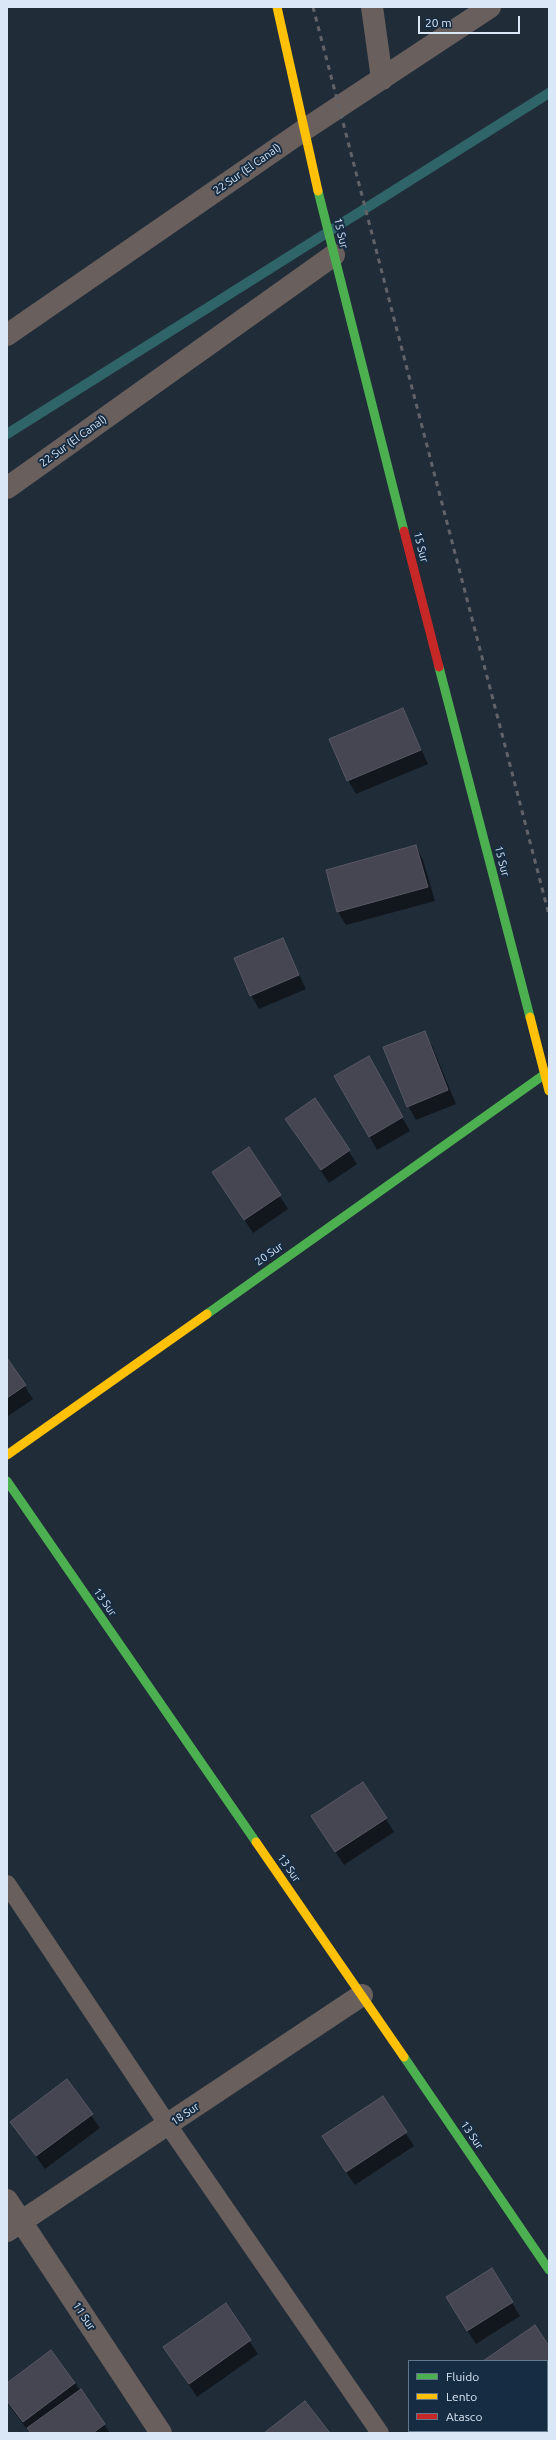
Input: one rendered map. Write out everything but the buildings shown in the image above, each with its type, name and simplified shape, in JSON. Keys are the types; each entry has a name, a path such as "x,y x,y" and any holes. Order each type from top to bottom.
{"street":[{"name":"15 Sur","path":"277,7 332,249 549,1091"},
{"path":"372,7 382,79"},
{"name":"22 Sur (El Canal)","path":"7,335 304,130 490,7"},
{"name":"22 Sur (El Canal)","path":"7,488 332,249"},
{"name":"20 Sur","path":"7,1455 544,1074"},
{"name":"13 Sur","path":"7,1481 362,1995 549,2270"},
{"name":"18 Sur","path":"14,2226 362,1995"},
{"name":"11 Sur","path":"7,2200 14,2226 161,2433"}],"lane":[{"path":"7,1884 168,2125 380,2433"}],"waterway":[{"path":"7,434 549,93"}],"railway":[{"path":"313,7 549,915"}],"traffic: fast":[{"path":"318,191 404,531"},
{"path":"439,667 530,1017"},
{"path":"207,1314 545,1074"},
{"path":"7,1481 256,1842"},
{"path":"404,2057 549,2270"}],"traffic: slow":[{"path":"277,7 318,191"},
{"path":"530,1017 549,1091"},
{"path":"7,1455 207,1314"},
{"path":"256,1842 404,2057"}],"traffic: jam":[{"path":"404,531 439,667"}]}
